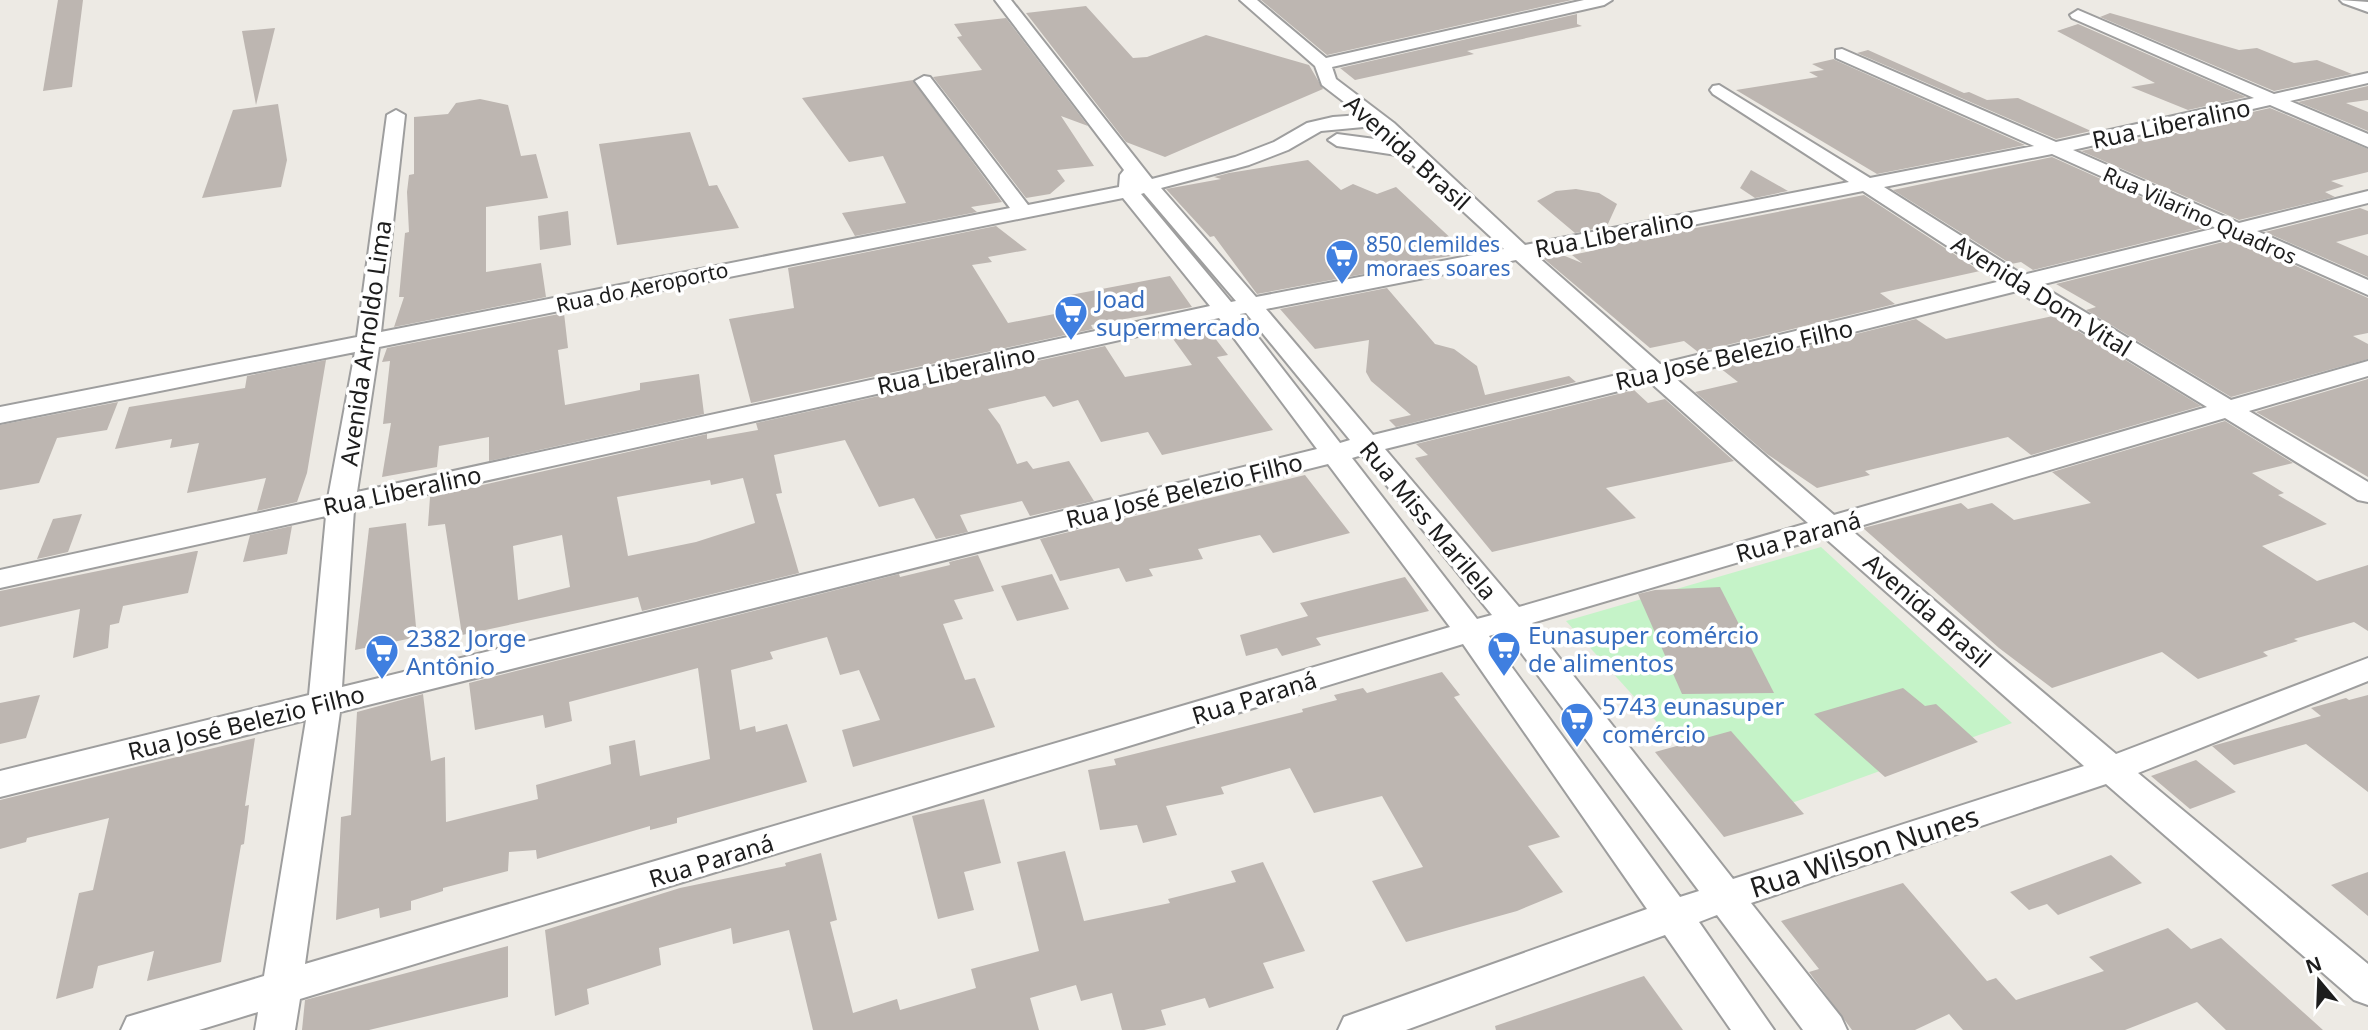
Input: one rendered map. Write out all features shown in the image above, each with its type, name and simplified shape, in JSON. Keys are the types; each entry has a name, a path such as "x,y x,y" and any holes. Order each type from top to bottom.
{"street":[{"name":"Rua Miss Marilela","path":"1003,0 1136,181 1239,308 1366,444 1511,619 1828,1030"},
{"name":"Avenida Brasil","path":"1248,0 1652,372 2110,770 2368,988"},
{"path":"1552,0 1567,9"},
{"path":"1314,127 1325,73 1604,0"},
{"path":"2348,0 2368,7"},
{"path":"2078,15 2368,141"},
{"name":"Rua Vilarino Quadros","path":"1842,54 2234,231 2368,288"},
{"name":"Rua Liberalino","path":"0,579 1239,308 2050,149 2368,78"},
{"path":"924,81 1023,212"},
{"name":"Avenida Dom Vital","path":"1719,90 2018,282 2368,494"},
{"name":"Avenida Arnoldo Lima","path":"275,1030 325,702 341,503 368,344 396,115"},
{"path":"1281,146 1314,127 1333,122 1383,123"},
{"path":"1337,140 1383,123"},
{"path":"1281,146 1337,140 1378,144 1410,152"},
{"name":"Rua do Aeroporto","path":"0,415 368,344 780,258 1023,212 1136,181 1242,161 1281,146"},
{"name":"Rua José Belezio Filho","path":"0,784 1652,372 1858,324 2368,197"},
{"name":"Rua Miss Marilela","path":"1239,308 1332,453 1470,632 1670,916 1754,1030"},
{"name":"Rua Paraná","path":"141,1030 1511,619 1833,527 2368,368"},
{"name":"Rua Wilson Nunes","path":"1358,1030 1727,896 2110,770 2368,669"}],"green space":[{"path":"1821,547 2012,723 1745,820 1566,621"}],"building":[{"path":"58,0 83,0 72,87 43,91"},
{"path":"1261,0 1572,0 1327,55"},
{"path":"1086,6 1133,58 1147,57 1206,35 1309,65 1323,89 1165,157 1126,142 1026,13"},
{"path":"2110,13 2239,50 2257,48 2294,63 2317,60 2352,74 2274,91 2100,17"},
{"path":"1577,14 1577,24 1582,26 1467,51 1474,54 1355,80 1340,68"},
{"path":"1006,18 1088,126 1061,116 1094,166 1057,170 1065,181 1050,194 1026,198 933,77 982,70 957,37 962,36 954,24"},
{"path":"2078,24 2246,97 2188,110 2131,87 2155,83 2057,31"},
{"path":"275,28 256,105 242,31"},
{"path":"1868,50 1964,93 1969,92 1987,100 2018,98 2091,131 2056,139 1857,53"},
{"path":"1834,59 2025,145 1877,174 1736,90 1818,77 1809,72 1824,70 1812,64"},
{"path":"913,80 1002,202 971,207 977,212 855,236 842,213 906,203 883,156 849,162 802,98"},
{"path":"2368,86 2368,100 2346,103 2368,112 2368,131 2298,102"},
{"path":"480,99 508,105 521,156 536,154 548,198 486,207 486,272 541,263 546,297 394,327 404,297 399,297 405,233 409,232 409,175 414,174 414,117 448,114 456,103"},
{"path":"278,104 287,160 281,187 202,198 233,110"},
{"path":"2270,108 2368,149 2368,172 2331,181 2344,186 2325,192 2335,197 2239,220 2081,151 2209,125 2204,123"},
{"path":"690,132 709,186 717,185 739,228 617,245 599,144"},
{"path":"2052,157 2208,227 2033,270 2021,262 2011,264 1893,190"},
{"path":"1308,160 1341,190 1353,184 1377,194 1396,187 1457,244 1442,247 1451,256 1371,268 1374,272 1257,294 1214,236 1210,237 1166,189 1221,179 1214,177 1229,173"},
{"path":"1751,170 1788,191 1755,198 1740,188"},
{"path":"1576,189 1599,193 1617,204 1607,226 1575,233 1537,201 1556,191"},
{"path":"1864,195 1980,271 1880,293 1895,304 1698,352 1684,341 1650,348 1543,258 1560,254 1582,263 1572,255 1596,250 1593,248"},
{"path":"2360,208 2368,211 2368,234 2336,242 2368,256 2368,277 2265,232"},
{"path":"568,211 571,245 540,250 538,216"},
{"path":"996,226 1027,250 988,257 992,262 972,265 1008,323 1075,310 1065,296 1170,276 1192,307 1091,325 1093,329 751,403 729,319 794,308 788,268"},
{"path":"2235,239 2368,298 2368,333 2353,336 2368,344 2368,359 2231,397 2086,310 2096,307 2056,284"},
{"path":"1387,288 1435,344 1454,349 1477,366 1485,395 1569,376 1576,382 1396,427 1389,420 1411,415 1371,381 1366,372 1369,340 1315,349 1280,309"},
{"path":"564,313 568,348 558,350 565,405 640,390 640,383 699,374 704,414 489,461 489,437 439,446 437,467 382,477 391,423 383,424 390,361 382,362 387,348"},
{"path":"2053,316 2201,406 2031,455 2008,437 1865,471 1870,475 1817,488 1767,454 1695,392 1738,382 1720,368 1916,319 1946,339"},
{"path":"1204,324 1228,355 1217,357 1273,430 1162,455 1148,432 1101,442 1078,400 1053,407 1045,396 988,409 1000,425 1017,464 1027,461 1033,469 1069,461 1094,501 1030,516 1022,501 960,515 968,532 936,539 914,498 879,507 845,440 774,455 782,493 776,494 799,573 642,611 638,597 462,635 445,524 428,526 430,497 707,434 707,439 758,430 756,423 1105,346 1125,377 1192,365 1168,332","holes":["743,478 755,523 696,542 628,556 617,497 710,480 711,485","562,535 570,587 518,600 513,546"]},
{"path":"326,360 307,473 297,502 257,511 266,478 187,493 199,443 170,448 172,439 115,449 129,407 245,388 247,376"},
{"path":"2368,379 2368,477 2256,412"},
{"path":"1634,390 1648,403 1665,399 1734,461 1606,488 1636,518 1492,552 1415,458 1428,455 1416,444"},
{"path":"118,402 107,430 57,438 39,483 0,490 0,425"},
{"path":"2225,421 2293,463 2252,473 2284,493 2278,495 2327,524 2262,546 2317,581 2368,565 2368,631 2354,622 2294,639 2298,641 2263,652 2268,656 2198,679 2162,652 2052,688 1999,648 1863,528 1961,503 1968,509 1992,503 2014,520 2091,503 2052,472"},
{"path":"1305,475 1350,533 1273,553 1260,535 1198,549 1203,559 1149,569 1153,576 1126,582 1119,568 1060,581 1040,539"},
{"path":"82,514 68,552 37,559 53,519"},
{"path":"406,523 417,637 355,650 369,528"},
{"path":"292,526 287,554 243,562 250,535"},
{"path":"198,551 188,593 123,606 119,623 110,625 108,648 73,658 80,609 0,627 0,591"},
{"path":"978,555 994,591 954,600 963,619 943,624 965,680 975,678 995,727 853,767 842,730 880,720 859,670 840,675 827,637 770,652 773,659 731,670 740,730 755,726 756,732 787,724 807,782 677,818 677,823 650,830 650,826 537,859 536,850 509,852 508,871 443,888 443,891 411,901 411,910 380,918 379,908 336,920 341,817 351,815 357,712 423,694 431,761 445,757 446,822 538,799 536,785 611,764 609,746 635,740 640,776 710,759 698,668 569,702 572,721 545,728 543,715 475,730 469,683 899,574 900,577 950,565 949,562"},
{"path":"1052,574 1069,609 1017,621 1001,586"},
{"path":"1405,577 1429,611 1316,638 1321,645 1282,656 1277,648 1246,656 1240,635 1308,616 1300,603"},
{"path":"1720,587 1774,693 1682,694 1638,594 1655,590"},
{"path":"1442,672 1460,695 1454,697 1560,837 1528,846 1563,892 1517,911 1406,942 1372,881 1423,867 1382,796 1314,813 1290,768 1221,787 1224,794 1166,806 1177,835 1143,843 1137,825 1100,830 1088,770 1116,765 1114,759 1303,712 1302,709 1337,700 1334,695 1363,688 1367,693"},
{"path":"1903,688 1925,706 1936,704 1978,742 1885,777 1814,714"},
{"path":"40,695 26,738 0,744 0,703"},
{"path":"2368,695 2368,792 2306,744 2234,765 2212,746 2321,716 2311,708"},
{"path":"1731,731 1804,814 1724,837 1655,752"},
{"path":"255,738 245,806 249,805 244,844 241,845 221,962 147,981 154,951 98,966 93,988 56,999 79,893 93,890 109,818 27,838 26,842 0,849 0,800"},
{"path":"2196,760 2236,792 2190,809 2151,776"},
{"path":"984,799 1001,863 964,872 974,910 938,919 912,816"},
{"path":"1065,851 1084,921 1170,903 1168,899 1236,882 1231,871 1263,862 1305,951 1263,963 1274,988 1209,1008 1205,998 1161,1010 1166,1025 1144,1030 1122,1030 1112,993 1081,1001 1076,985 1030,998 1039,1030 813,1030 789,930 733,944 731,928 659,948 661,965 587,989 589,1004 555,1016 545,930 680,888 786,866 785,863 821,853 837,920 830,922 853,1013 897,999 900,1010 976,988 971,969 1039,951 1017,862"},
{"path":"2111,855 2142,883 2058,915 2047,904 2029,910 2010,892"},
{"path":"2368,872 2368,916 2331,885"},
{"path":"1903,883 1987,981 1996,978 2016,1000 2104,971 2089,957 2168,928 2191,949 2221,938 2323,1030 2226,1030 2197,1002 2125,1030 1963,1030 1949,1014 1915,1030 1852,1030 1809,972 1819,969 1781,921"},
{"path":"508,946 508,997 369,1030 302,1030 305,1000"},
{"path":"1644,976 1683,1030 1496,1030 1495,1026"}],"place":[{"name":"850 clemildes moraes soares","path":"1342,286"},
{"name":"Joad supermercado","path":"1071,342"},
{"name":"Eunasuper comércio de alimentos","path":"1504,678"},
{"name":"2382 Jorge Antônio","path":"382,681"},
{"name":"5743 eunasuper comércio","path":"1577,749"}]}
